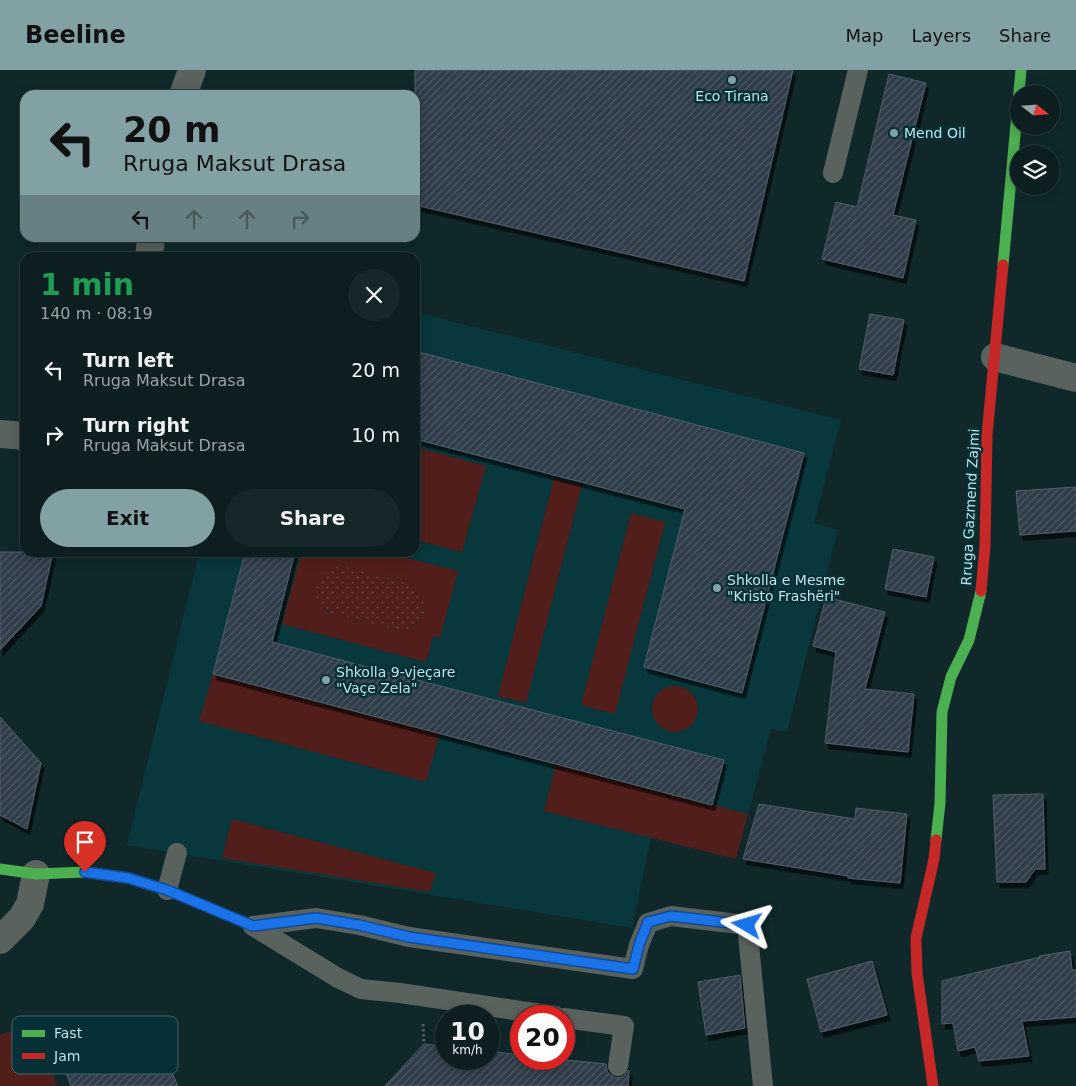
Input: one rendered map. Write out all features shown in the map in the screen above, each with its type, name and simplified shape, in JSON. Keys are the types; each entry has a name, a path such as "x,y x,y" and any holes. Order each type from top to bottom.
{"street":[{"path":"185,90 192,70"},
{"name":"Rruga Gazmend Zajmi","path":"932,1086 917,973 916,938 934,859 940,803 942,712 952,677 969,640 980,598 985,546 987,436 996,358 1021,70"},
{"path":"996,358 1076,378"},
{"path":"0,434 20,436"},
{"path":"0,869 36,874 85,872 128,878 167,890 253,926"},
{"path":"0,940 22,918 30,904 36,874"}],"lane":[{"path":"833,173 858,70"},
{"path":"167,890 177,853"},
{"path":"253,926 316,918 359,925 409,937 633,969 639,945 648,922 671,916 747,925 763,1086"},
{"path":"253,926 338,978 361,989 510,1009"},
{"path":"575,1019 624,1026 618,1066"}],"shaded area":[{"path":"420,313 841,420 814,523 838,530 787,732 771,729 736,859 651,838 632,928 127,845 198,557 420,557"},
{"path":"420,448 486,466 462,552 420,541"},
{"path":"554,478 582,485 526,703 498,696"},
{"path":"631,513 665,522 615,714 581,705"},
{"path":"300,557 403,557 458,571 440,638 433,636 426,662 282,624","holes":["342,566 410,584 425,609 417,624 402,631 333,614 325,611 321,575 326,570"]},
{"path":"342,566 410,584 418,590 425,603 422,617 411,628 402,631 333,614 318,601 315,594 315,586 318,579 324,573 332,568"},
{"path":"213,674 440,733 426,782 199,721"},
{"path":"670,686 680,686 694,696 698,709 694,722 688,728 680,732 670,732 656,722 652,714 652,704 662,690"},
{"path":"556,764 748,814 736,859 544,811"},
{"path":"232,819 436,873 430,892 222,858"},
{"path":"12,1031 12,1074 53,1074 57,1086 0,1086 0,1035"}],"building":[{"path":"415,70 793,70 744,281 420,206 420,90 415,90"},
{"path":"889,74 926,83 893,215 916,220 903,278 822,259 836,202 857,207"},
{"path":"870,314 904,320 893,375 859,369"},
{"name":"Shkolla e Mesme \"Kristo Frashëri\"","path":"420,352 804,453 742,693 644,667 685,509 420,440"},
{"path":"1076,487 1076,531 1020,535 1016,491"},
{"path":"893,549 934,557 926,597 885,589"},
{"path":"0,552 20,552 20,557 52,557 41,606 0,650"},
{"name":"Shkolla 9-vjeçare \"Vaçe Zela\"","path":"244,557 294,557 272,642 724,760 712,805 213,674"},
{"path":"826,597 885,612 865,689 914,694 908,752 825,743 836,652 813,646"},
{"path":"0,717 41,763 27,829 0,815"},
{"path":"1043,794 1045,869 1035,869 1026,882 997,882 993,795"},
{"path":"759,804 855,819 856,808 907,814 900,883 848,878 848,876 743,859"},
{"path":"1070,951 1072,970 1076,970 1076,1017 1022,1021 1029,1056 979,1061 975,1047 958,1051 953,1023 942,1024 942,981 1039,956"},
{"path":"872,961 887,1015 821,1032 807,979"},
{"path":"740,975 745,1028 706,1035 698,982"},
{"path":"424,1044 435,1045 435,1070 500,1070 500,1052 510,1054 510,1070 575,1070 575,1061 606,1064 607,1071 616,1078 623,1077 629,1070 628,1086 385,1086"},
{"path":"66,1074 173,1074 178,1086 71,1086"}],"traffic: fast":[{"path":"1003,265 1021,70"},
{"path":"936,840 940,803 942,712 951,677 969,640 981,591"},
{"path":"0,869 36,874 85,872 128,878 167,890 253,926"}],"traffic: jam":[{"path":"981,591 985,546 987,435 1003,265"},
{"path":"933,1086 917,973 916,938 934,859 936,840"}],"place":[{"name":"Eco Tirana","path":"732,80"},
{"name":"Mend Oil","path":"894,133"},
{"name":"Shkolla e Mesme \"Kristo Frashëri\"","path":"717,588"},
{"name":"Shkolla 9-vjeçare \"Vaçe Zela\"","path":"326,680"}],"route":[{"path":"85,872 128,878 167,890 253,926 316,918 359,925 409,937 633,969 639,945 648,922 671,916 747,925"}]}
